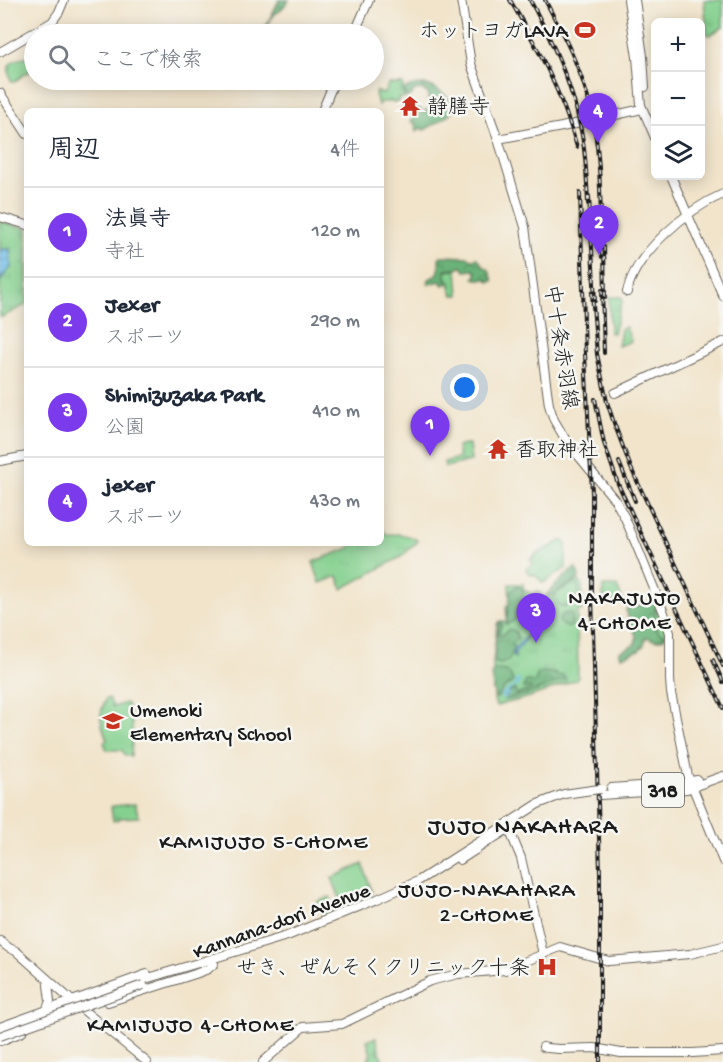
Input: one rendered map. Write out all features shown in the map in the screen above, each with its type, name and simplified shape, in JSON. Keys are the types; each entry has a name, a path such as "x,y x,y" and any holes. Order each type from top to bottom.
{"main road":[{"name":"318","path":"691,785 723,771"},
{"name":"Kannana-dori Avenue","path":"0,1029 300,931 406,887 538,804 564,794 691,785 723,776"},
{"name":"Kannana-dori Avenue","path":"213,961 296,938 402,895 530,815 554,803 596,792"},
{"path":"0,1029 47,1009 126,981 186,962 213,961 208,969 195,974 83,1010 0,1041"},
{"name":"Kannana-dori Avenue","path":"0,1036 143,983"},
{"path":"47,1009 50,1001 48,986"}],"street":[{"path":"49,24 60,12 64,0"},
{"path":"358,24 369,0"},
{"name":"中十条赤羽線","path":"461,0 471,64 498,139 525,227 549,405 554,420 567,442 620,508 664,613 670,637 671,693 682,749 691,785 723,861"},
{"path":"628,0 644,112 651,128"},
{"path":"634,0 643,56 644,112"},
{"path":"0,52 24,38"},
{"path":"323,108 331,90"},
{"path":"0,93 24,129"},
{"path":"498,139 644,112"},
{"path":"673,180 723,296"},
{"path":"627,292 636,271 655,244 674,225 703,204 723,194"},
{"path":"0,217 24,224"},
{"path":"615,393 723,342"},
{"path":"0,461 24,457"},
{"path":"509,829 520,858 543,954"},
{"path":"0,941 16,951 71,1000 147,1062"},
{"path":"262,1062 303,1027 342,1024 430,981 456,975 505,970 560,947 609,961 690,954 723,946"},
{"path":"9,948 13,955 48,986 62,997 71,1000"},
{"path":"543,1047 594,1048 621,1053 723,1051"}],"green space":[{"path":"279,0 289,0 280,11 273,15 267,24"},
{"path":"704,0 723,0 723,27 710,35 707,34"},
{"path":"24,57 24,74 14,82 11,80 9,67"},
{"path":"388,84 403,84 404,98 398,98 398,102 381,102 378,105 376,91 383,94"},
{"path":"427,85 448,98 452,112 435,124 424,130 420,128 416,132 415,123 410,121 417,116 414,109 421,109 423,112 428,109 433,110 433,105 428,100 428,92 422,89 414,90 412,95 406,98 404,90 412,86"},
{"path":"0,221 24,228 24,306 0,317"},
{"path":"441,256 478,258 489,270 493,281 476,279 474,278 477,273 474,270 465,271 462,266 445,270 448,282 446,284 443,285 440,281 429,284 428,280 439,272"},
{"path":"457,270 459,295 453,295 446,271"},
{"path":"609,297 623,299 613,333 610,333"},
{"path":"626,327 631,341 618,346 621,329"},
{"path":"469,444 471,461 445,467 444,462 459,458 457,447"},
{"path":"384,532 386,534 407,536 418,541 401,557 342,589 338,576 320,583 313,562 351,546 384,546"},
{"path":"563,540 566,544 566,568 543,583 534,574 528,572 526,569 533,564 530,559 533,556"},
{"path":"575,568 578,580 556,592 555,595 547,594 561,580"},
{"path":"576,579 582,584 582,610 577,612 578,677 576,680 530,697 496,706 493,662 497,624 499,621 507,621 506,606 510,603 509,584 523,584 524,590 532,594 538,591 543,598"},
{"path":"574,583 578,586 579,599 564,607 559,605 555,598 556,593"},
{"path":"517,586 522,588 522,601 517,607 515,620 506,625 510,592"},
{"path":"603,586 617,586 622,599 603,605"},
{"path":"654,600 666,636 656,638 644,604"},
{"path":"652,601 655,604 656,629 665,635 664,638 655,640 647,637 639,650 621,657 619,652 634,645 636,639 627,608"},
{"path":"563,614 572,614 572,625 563,626 559,620"},
{"path":"499,622 502,622 500,636 510,629 515,631 518,638 511,644 515,648 509,660 501,664 494,660"},
{"path":"495,670 507,671 513,681 497,698 493,690 492,673"},
{"path":"538,673 563,675 566,679 528,694 504,700 508,693 515,689 516,695 531,689 530,687 523,688 526,681 535,682"},
{"path":"109,698 113,707 126,703 129,709 132,729 131,756 125,756 122,750 107,750 101,715 103,705"},
{"path":"135,804 139,817 119,818 113,821 111,807"},
{"path":"363,864 372,892 345,902 341,901 332,878"},
{"path":"330,897 335,910 323,915 317,902"},
{"path":"376,1038 383,1062 369,1062 371,1055 367,1040"}],"water":[{"path":"10,249 11,268 0,282 0,250"},
{"path":"545,611 551,614 549,622 535,621 524,642 515,652 515,658 513,650 526,636 533,620"}],"waterway":[{"path":"501,698 502,696 505,699 504,693 508,695 506,691 513,688 515,684 517,686 515,681 519,682 518,679"}],"railway":[{"path":"510,0 548,71 577,147"},
{"path":"530,0 567,79 577,113 584,148 588,204"},
{"path":"545,0 577,65 590,106 599,162 602,257"},
{"path":"580,193 592,493 592,596 600,873 600,1062"},
{"path":"589,196 595,301"},
{"path":"604,247 605,298"},
{"path":"602,290 604,353"},
{"path":"592,293 597,354 614,423 631,468 723,666"},
{"path":"595,399 604,443 618,484 723,708"},
{"path":"619,462 635,501"},
{"path":"713,660 723,682"}],"place":[{"name":"ホットヨガLAVA","path":"585,30"},
{"name":"静膳寺","path":"410,106"},
{"name":"jexer","path":"598,143"},
{"name":"Jexer","path":"599,255"},
{"name":"香取神社","path":"498,449"},
{"name":"法眞寺","path":"430,456"},
{"name":"Shimizuzaka Park","path":"536,643"},
{"name":"Umenoki Elementary School","path":"113,721"},
{"name":"せき、ぜんそくクリニック十条","path":"547,967"}],"district":[{"name":"NAKAJUJO 4-CHOME","path":"625,608"},
{"name":"JUJO NAKAHARA","path":"523,825"},
{"name":"KAMIJUJO 5-CHOME","path":"264,840"},
{"name":"JUJO-NAKAHARA 2-CHOME","path":"487,900"},
{"name":"KAMIJUJO 4-CHOME","path":"191,1023"}]}
